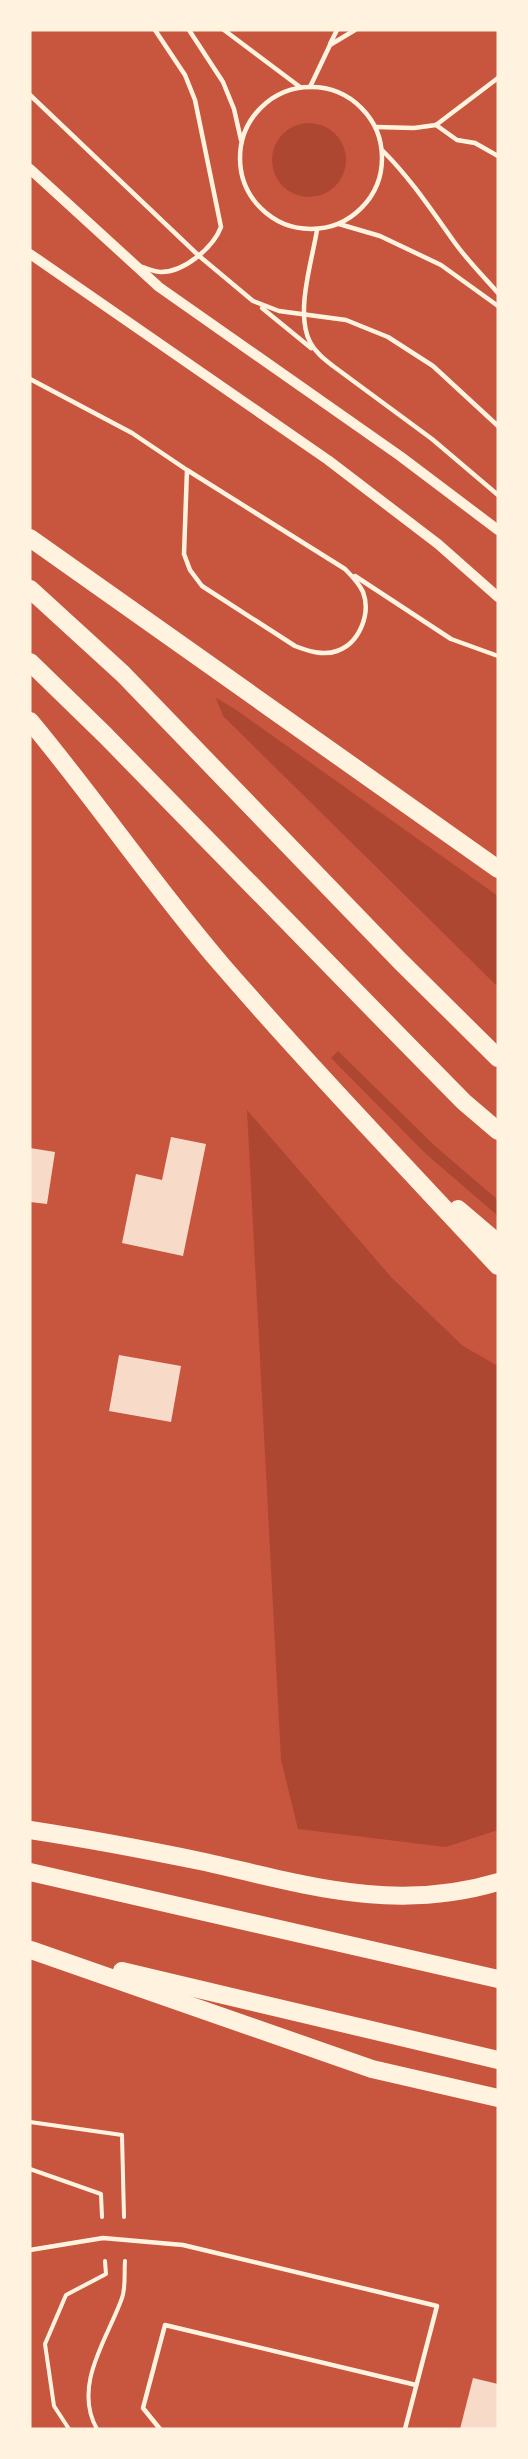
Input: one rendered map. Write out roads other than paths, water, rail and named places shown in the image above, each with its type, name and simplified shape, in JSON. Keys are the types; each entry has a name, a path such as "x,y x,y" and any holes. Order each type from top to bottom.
{"highway":[{"path":"30,538 498,869"},
{"path":"30,589 130,682 401,962 498,1058"},
{"path":"30,662 105,735 419,1056 498,1131"},
{"path":"30,721 168,901 222,965 498,1266"},
{"path":"346,1102 434,1188 498,1243"},
{"path":"30,1830 121,1844 327,1890 393,1896 440,1896 498,1882"},
{"path":"30,1872 498,1979"},
{"path":"30,1950 498,2060"},
{"path":"30,1950 372,2069 498,2098"}],"street":[{"path":"30,169 125,258 201,319 400,456 498,530"},
{"path":"30,254 336,466 438,544 498,597"}],"lane":[{"path":"125,258 138,266 160,272 182,267 218,236 221,227 195,100 185,75 155,30"},
{"path":"189,30 223,82 234,109 241,140 240,163 244,185 256,204 273,220 294,228 317,230 339,224 358,212 373,195 381,174 382,150 376,127 365,110 349,98 330,89 300,87 280,93 263,105 249,121 241,140"},
{"path":"224,30 300,87"},
{"path":"310,87 337,30"},
{"path":"330,45 355,30"},
{"path":"376,127 414,128 435,125 498,78"},
{"path":"30,95 198,255 318,353 432,439 498,495"},
{"path":"435,125 457,140 475,143 498,156"},
{"path":"382,150 400,168 456,245 498,293"},
{"path":"339,224 380,236 441,265 498,306"},
{"path":"317,230 305,295 304,314 308,336 318,353"},
{"path":"253,301 272,309 346,320 388,338 433,366 498,426"},
{"path":"30,379 132,433 452,639 498,656"},
{"path":"187,470 184,554 190,570 202,586 295,646 308,651 325,653 337,651 355,638 363,624 365,602 362,590 345,569"},
{"path":"30,2250 104,2238 183,2245 437,2306 405,2429"},
{"path":"160,2429 143,2408 165,2325 416,2385"}]}
